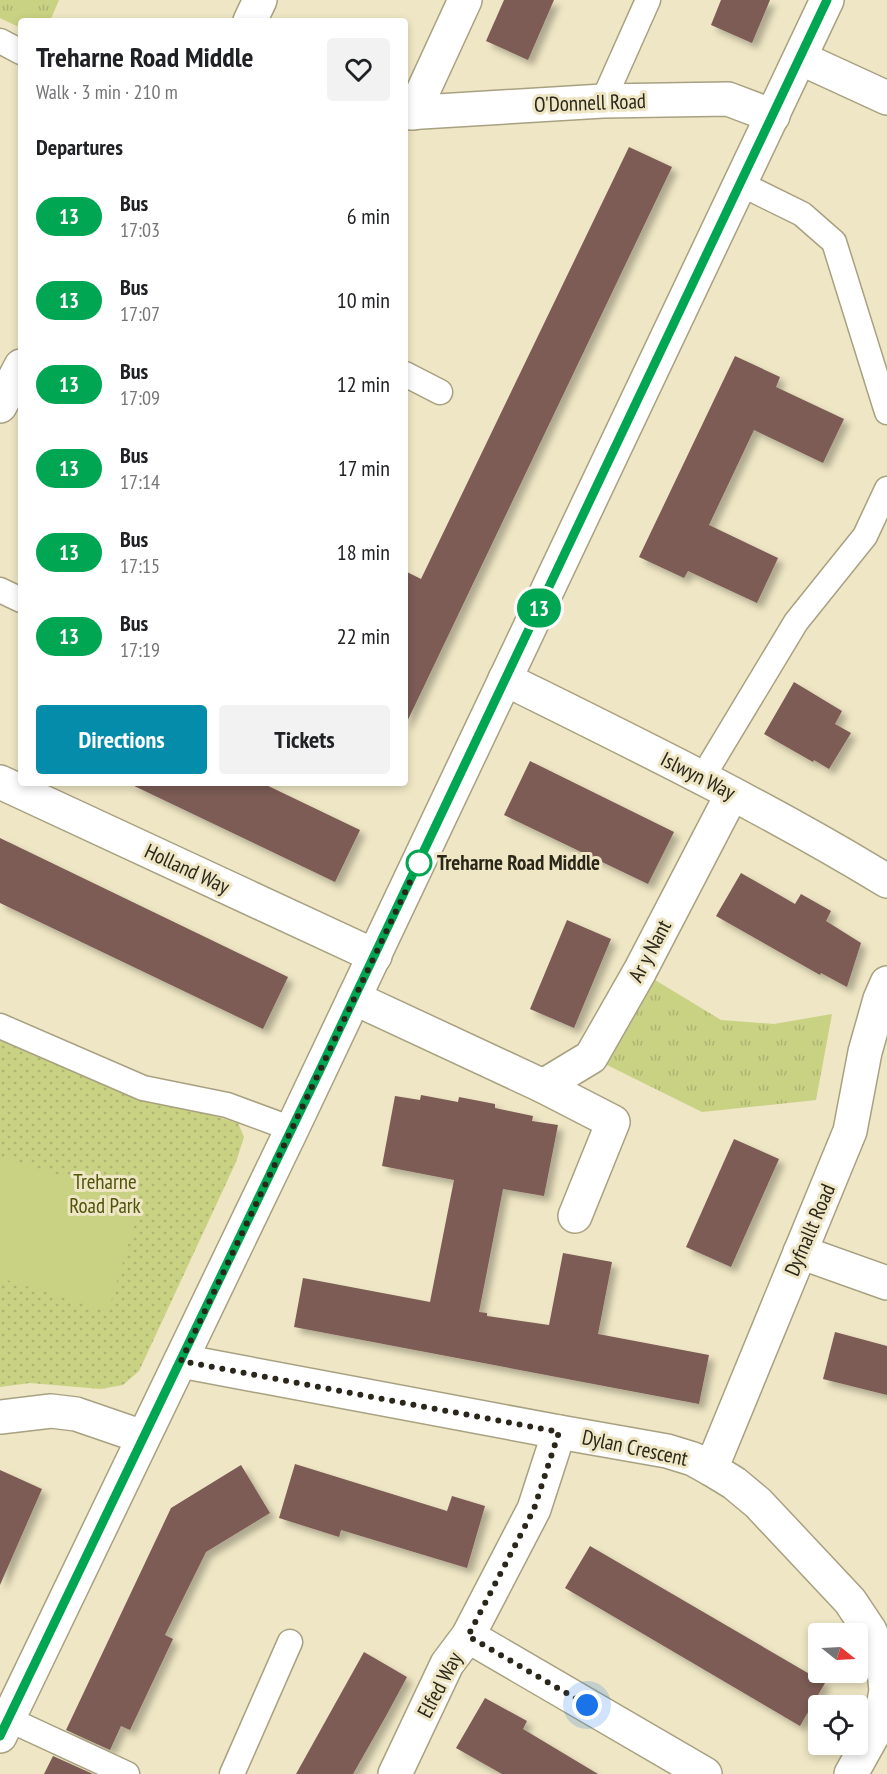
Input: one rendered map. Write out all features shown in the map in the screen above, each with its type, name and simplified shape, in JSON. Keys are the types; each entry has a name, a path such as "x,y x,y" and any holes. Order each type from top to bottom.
{"street":[{"path":"251,18 260,0"},
{"path":"409,113 465,0"},
{"path":"4,1728 375,956 827,0"},
{"path":"800,58 887,98"},
{"name":"O'Donnell Road","path":"409,113 603,101 728,99 773,116"},
{"path":"0,406 18,372"},
{"name":"Islwyn Way","path":"505,679 702,778 801,831 887,881"},
{"name":"Holland Way","path":"0,782 375,956"},
{"name":"Ar y Nant","path":"543,1086 591,1057 640,971 732,794"},
{"name":"Dyfnallt Road","path":"711,1469 850,1131 865,1052 880,999 887,983"},
{"path":"354,998 543,1086 613,1122 575,1216"},
{"path":"800,1252 887,1283"},
{"name":"Dylan Crescent","path":"181,1361 667,1451 693,1459 711,1469 758,1503 850,1601 870,1631 883,1659 886,1691 880,1722 851,1774"},
{"path":"0,1417 51,1411 76,1414 143,1437"},
{"name":"Elfed Way","path":"395,1774 447,1664 468,1636 534,1509 559,1432"},
{"path":"468,1636 705,1774"}],"lane":[{"path":"603,101 648,0"},
{"path":"0,41 18,50"},
{"path":"741,184 802,214 834,242 887,412"},
{"path":"408,376 440,392"},
{"path":"702,778 796,622 865,536 887,489"},
{"path":"0,590 18,599"},
{"path":"0,1026 143,1088 227,1105 292,1128"},
{"path":"232,1774 290,1642"},
{"path":"4,1728 127,1774"}],"green space":[{"path":"0,0 59,0 51,18 18,18 18,27 0,18"},
{"path":"655,980 721,1020 774,1024 832,1014 816,1100 702,1112 607,1065"},
{"name":"Treharne Road Park","path":"0,1032 135,1092 238,1123 244,1137 236,1162 139,1371 123,1385 101,1389 30,1383 0,1387"},
{"path":"0,1157 142,1200 108,1311 0,1278"}],"building":[{"path":"504,0 554,0 528,60 486,41"},
{"path":"721,0 770,0 752,43 711,25"},
{"path":"629,147 672,167 408,720 408,572 421,579"},
{"path":"735,356 780,377 776,387 844,419 823,463 754,430 709,525 778,558 757,603 688,571 684,578 639,557"},
{"path":"794,682 842,711 835,724 851,733 829,769 764,734"},
{"path":"530,761 674,832 648,884 504,815"},
{"path":"134,786 268,786 360,830 335,882"},
{"path":"0,838 288,977 263,1029 0,903"},
{"path":"741,873 795,904 801,894 831,911 826,921 861,943 847,987 821,973 820,975 716,916"},
{"path":"567,920 611,939 574,1028 530,1009"},
{"path":"421,1095 458,1102 459,1097 495,1104 495,1108 533,1116 532,1121 558,1125 544,1196 503,1189 479,1312 487,1313 487,1316 549,1325 563,1253 612,1262 598,1334 709,1355 699,1404 294,1327 303,1278 430,1302 454,1180 382,1166 395,1096 420,1100"},
{"path":"734,1139 779,1159 731,1267 686,1247"},
{"path":"835,1332 887,1346 887,1395 823,1379"},
{"path":"295,1464 447,1511 452,1496 485,1506 467,1568 341,1530 339,1537 279,1518"},
{"path":"241,1465 270,1513 206,1552 165,1635 173,1639 130,1730 121,1726 110,1750 66,1730 171,1508"},
{"path":"0,1470 42,1489 0,1585"},
{"path":"590,1546 808,1673 808,1683 825,1683 818,1695 808,1695 808,1712 800,1726 565,1588"},
{"path":"364,1652 407,1677 386,1716 353,1774 296,1774"},
{"path":"485,1698 527,1721 523,1729 598,1774 502,1774 456,1748"},
{"path":"53,1756 93,1774 44,1774"}],"bus line":[{"name":"13","path":"0,1736 319,1072 827,0"}],"place":[{"name":"Treharne Road Middle","path":"419,863"}],"route":[{"path":"419,863 181,1361 559,1432 534,1509 468,1636 587,1705"}]}
